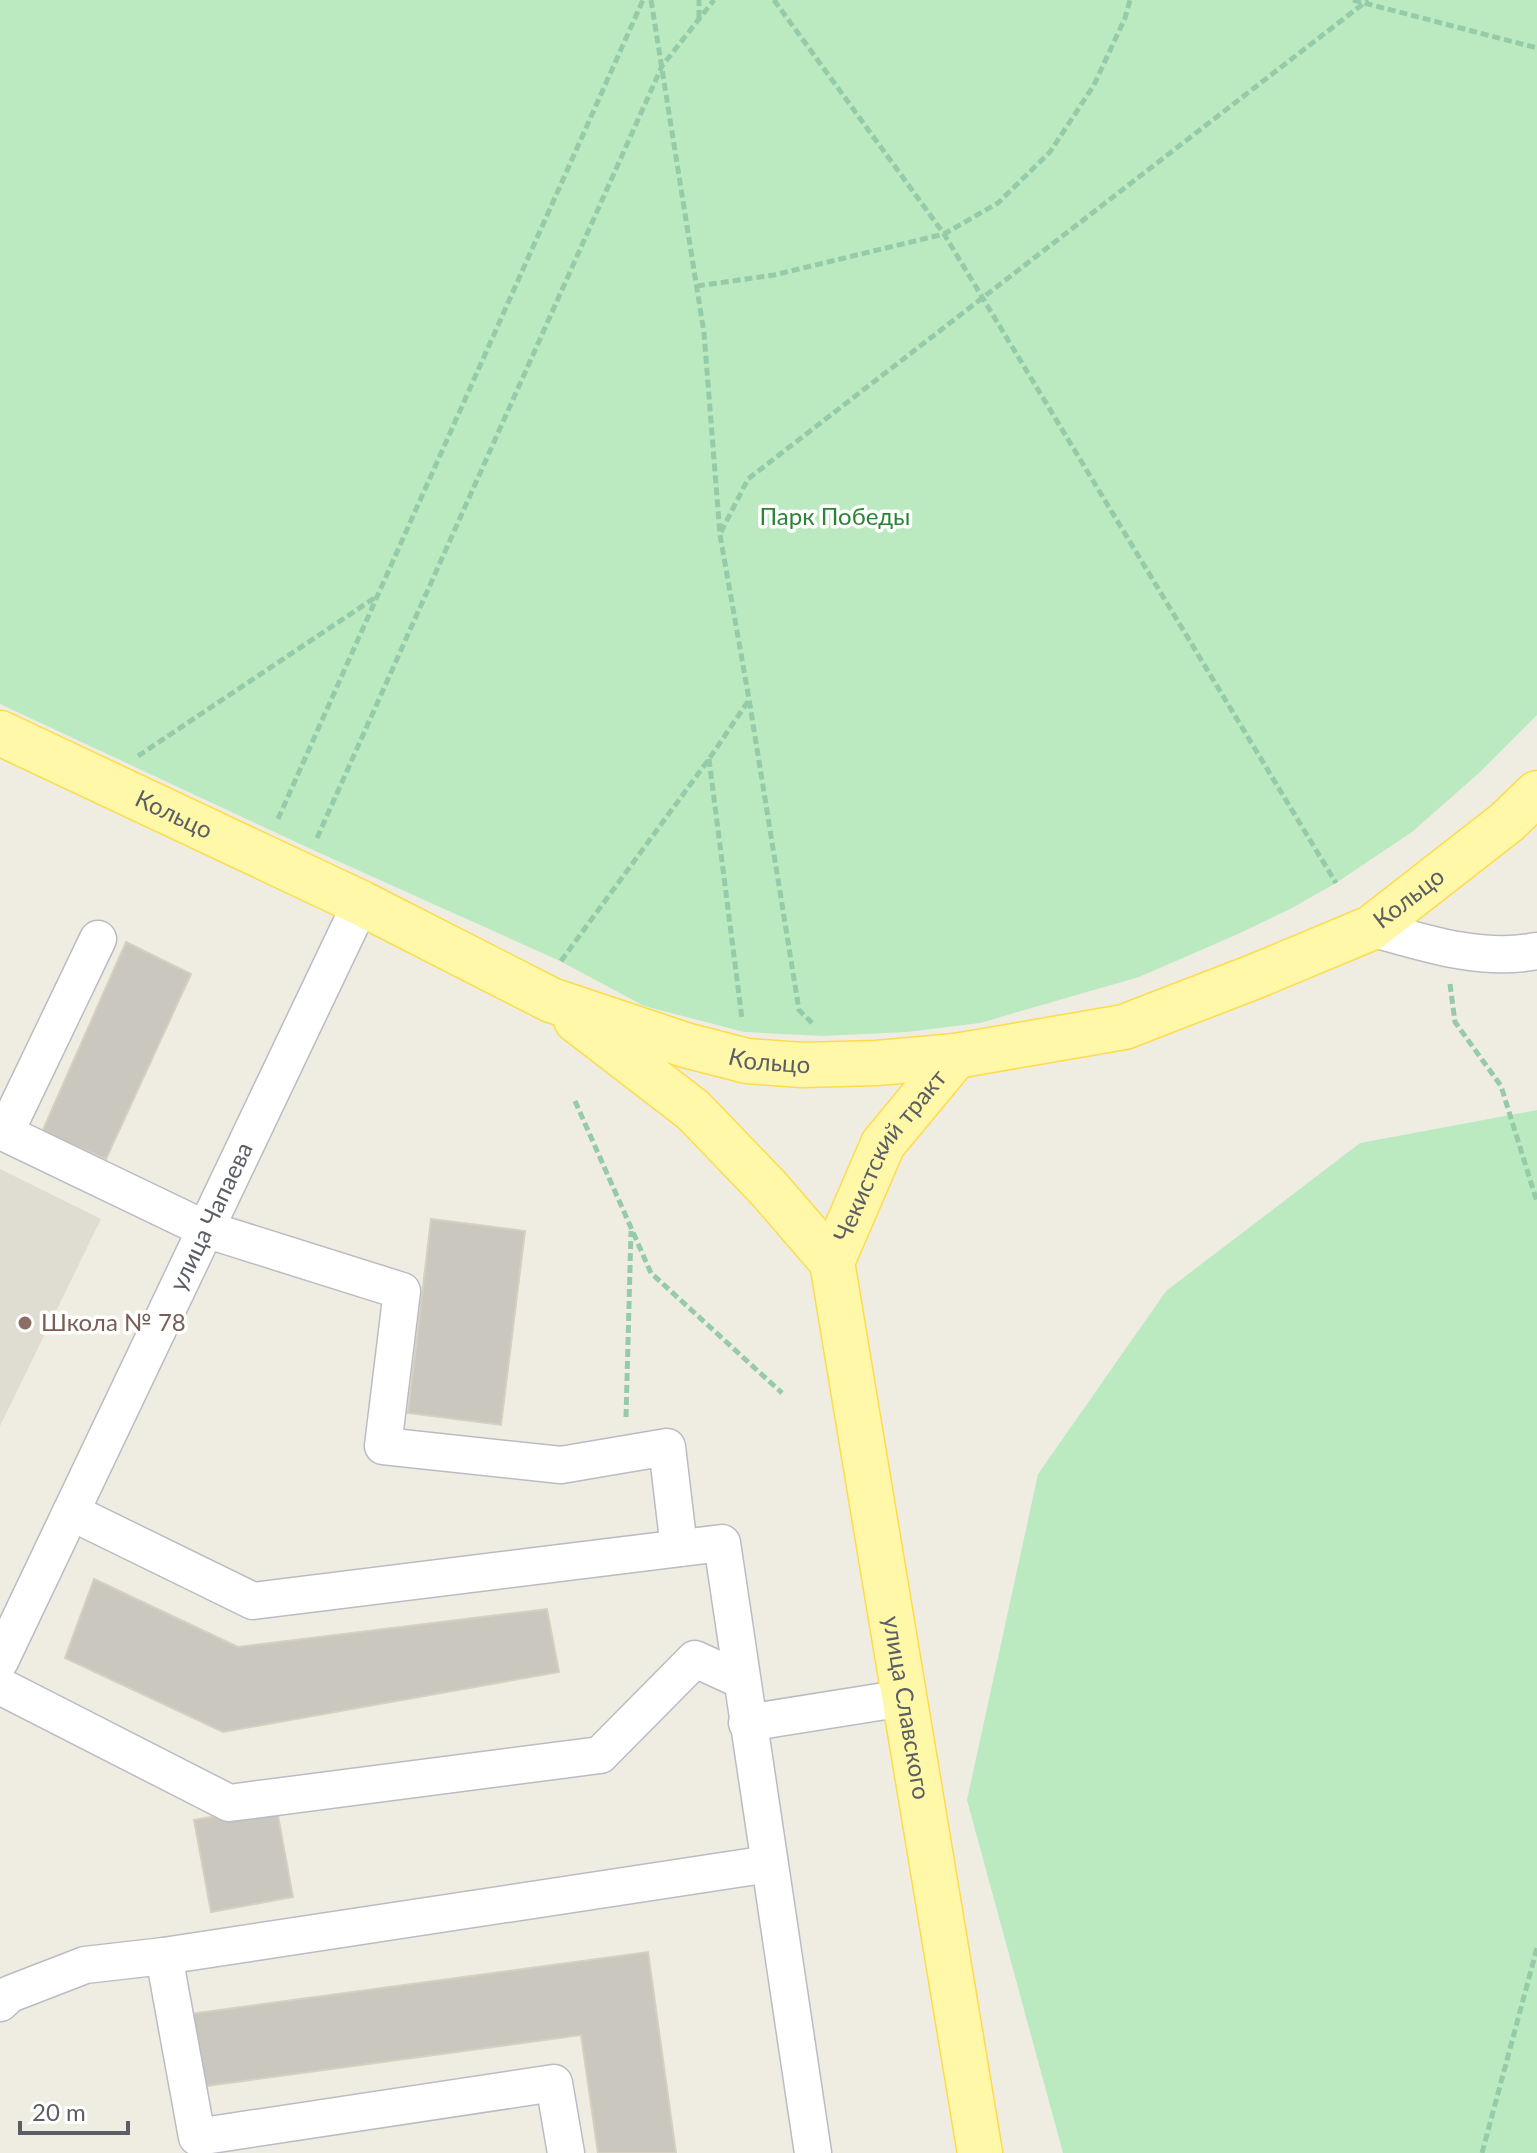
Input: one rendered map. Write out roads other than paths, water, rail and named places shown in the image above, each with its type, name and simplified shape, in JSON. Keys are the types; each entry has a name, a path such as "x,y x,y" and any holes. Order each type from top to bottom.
{"main road":[{"name":"Кольцо","path":"0,733 361,903 556,980 685,1045 747,1061 802,1065 956,1056 1124,1027 1371,928 1507,822 1537,793"},
{"path":"556,980 693,1110 769,1189 832,1262"},
{"name":"Чекистский тракт","path":"832,1262 883,1144 956,1056"},
{"name":"улица Славского","path":"832,1262 980,2153"}],"street":[{"name":"улица Чапаева","path":"0,1661 361,903"},
{"path":"1371,928 1445,949 1516,955 1537,951"},
{"path":"98,939 5,1133 205,1229 402,1291 383,1446 561,1465 667,1447 679,1548"},
{"path":"71,1512 253,1601 722,1543 813,2153"},
{"path":"0,1686 229,1803 600,1755 695,1659 741,1680"},
{"path":"747,1723 904,1698"},
{"path":"1,2001 10,1994 85,1965 164,1956 769,1864"},
{"path":"164,1956 197,2137 554,2083 566,2153"}],"place":[{"name":"Школа № 78","path":"25,1323"}],"park label":[{"name":"Парк Победы","path":"835,517"}]}
